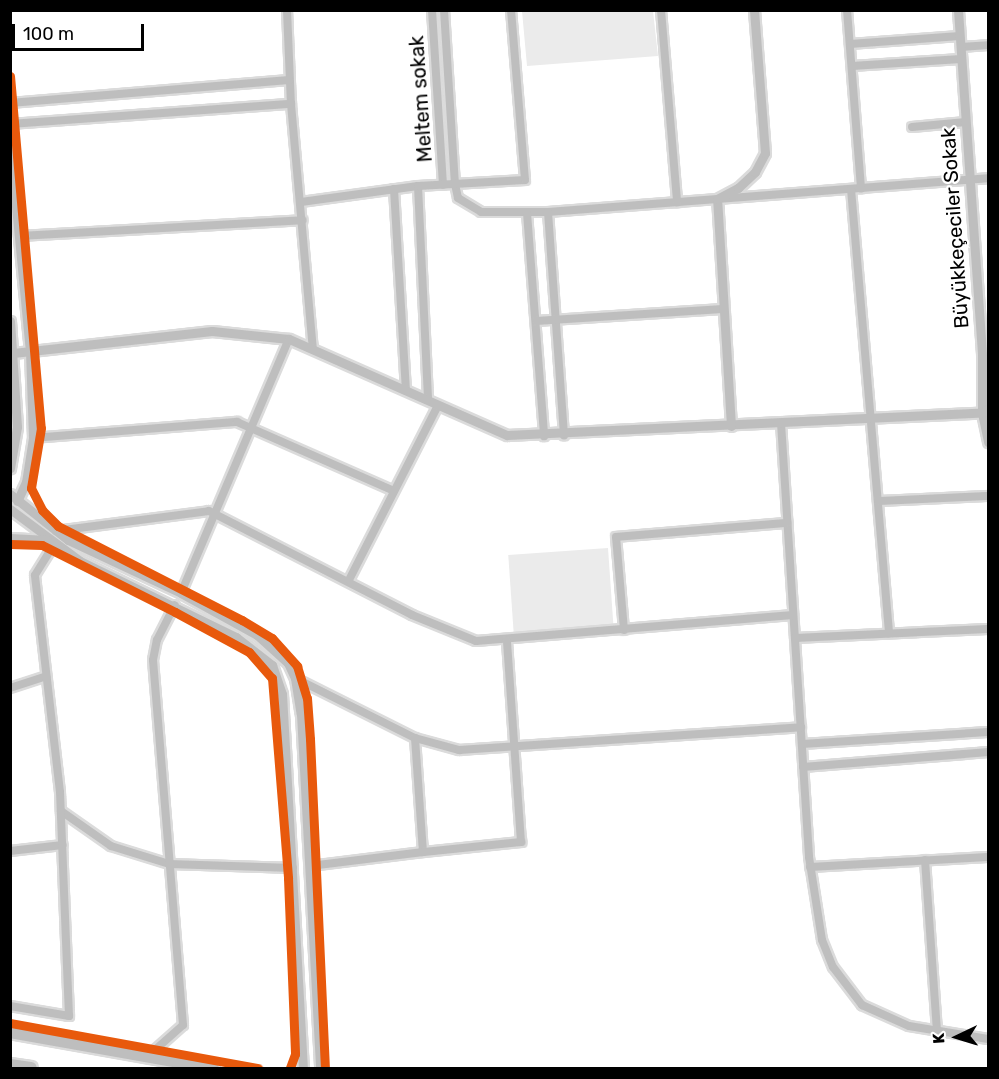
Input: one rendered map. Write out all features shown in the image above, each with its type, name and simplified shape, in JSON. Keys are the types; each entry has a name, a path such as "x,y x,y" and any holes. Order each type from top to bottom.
{"main road":[{"path":"10,1032 213,1068"},
{"path":"10,1065 31,1068"}],"street":[{"path":"286,10 291,104 313,350"},
{"name":"Meltem sokak","path":"432,10 443,185"},
{"name":"Meltem sokak","path":"444,10 455,184"},
{"path":"301,202 418,186 525,180 511,10"},
{"path":"661,10 677,202"},
{"path":"717,199 738,188 755,172 765,153 754,10"},
{"path":"847,10 861,188"},
{"name":"Büyükkeçeciler Sokak","path":"958,10 988,442"},
{"path":"850,44 960,36"},
{"path":"960,47 988,45"},
{"path":"852,66 961,59"},
{"path":"10,103 290,80"},
{"path":"10,124 291,104"},
{"path":"912,127 966,122"},
{"path":"10,144 30,351 33,438 26,482 15,496 11,510 80,561 175,605 261,653 279,678 293,868 303,1068"},
{"path":"455,184 458,198 481,212 527,213 988,178"},
{"path":"418,186 428,400"},
{"path":"394,189 406,391"},
{"path":"851,189 889,633"},
{"path":"717,199 731,426"},
{"path":"548,212 564,435"},
{"path":"527,213 544,436"},
{"path":"19,236 303,220"},
{"path":"536,321 723,309"},
{"path":"10,321 14,353 17,427 10,468"},
{"path":"14,353 212,331 289,339 507,435 544,436 986,412"},
{"path":"182,593 218,514 289,339"},
{"path":"982,355 988,376"},
{"path":"349,580 438,405"},
{"path":"33,438 237,422 254,426 394,492"},
{"path":"781,423 810,867 822,940 833,967 862,1005 909,1026 988,1039"},
{"path":"15,496 56,531 89,552 182,593 275,648 295,678 301,714 320,1068"},
{"path":"878,501 988,496"},
{"path":"56,531 209,511 349,580 412,615 476,641 793,615"},
{"path":"624,630 616,537 787,523"},
{"path":"10,538 52,542"},
{"path":"10,1006 69,1016 61,811 35,574 52,542"},
{"path":"147,1057 183,1025 153,660 157,640 175,605"},
{"path":"795,638 988,629"},
{"path":"310,866 521,842 507,640"},
{"path":"10,688 46,676"},
{"path":"295,678 415,738 459,750 801,727"},
{"path":"802,744 988,732"},
{"path":"415,738 423,852"},
{"path":"803,767 988,752"},
{"path":"61,811 111,846 169,864 293,868"},
{"path":"10,851 63,845"},
{"path":"810,867 988,857"},
{"path":"925,860 937,1031"}],"shaded area":[{"path":"522,11 653,11 658,56 527,66"},
{"path":"608,548 613,625 514,632 508,555"}],"cycle path":[{"path":"10,76 41,428 31,488 42,510 58,526 242,620 272,638 297,666 307,698 310,739 325,1068"},
{"path":"10,544 42,545 175,612 249,652 272,678 288,878 295,1054 290,1068"},
{"path":"10,1023 258,1068"}]}
